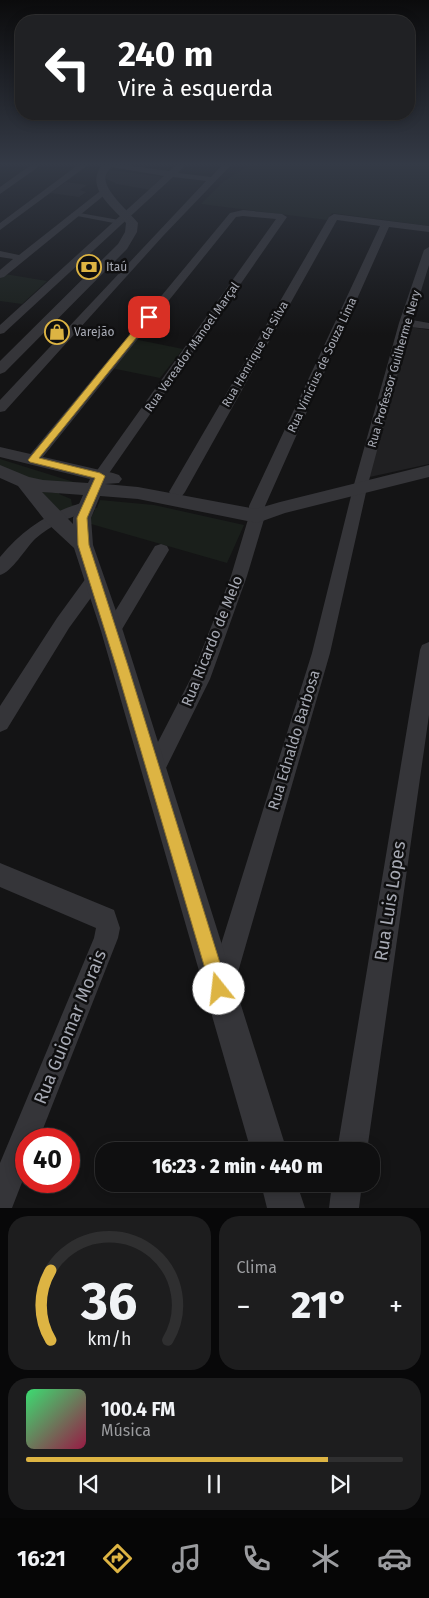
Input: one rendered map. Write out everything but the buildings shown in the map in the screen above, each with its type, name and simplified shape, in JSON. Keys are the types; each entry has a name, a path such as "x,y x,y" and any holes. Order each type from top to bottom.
{"street":[{"path":"0,275 65,221"},
{"path":"0,331 120,221"},
{"path":"0,369 123,246 131,232 132,223 128,221"},
{"path":"0,408 173,221"},
{"name":"Rua Vereador Manoel Marçal","path":"33,460 227,221"},
{"name":"Rua Vereador Manoel Marçal","path":"97,483 279,221"},
{"name":"Rua Henrique da Silva","path":"177,492 332,221"},
{"name":"Rua Henrique da Silva","path":"372,221 386,223"},
{"path":"386,223 429,229"},
{"name":"Rua Vinícius de Souza Lima","path":"257,511 386,223"},
{"name":"Rua Professor Guilherme Nery","path":"360,488 405,323 429,250"},
{"path":"0,254 21,258"},
{"path":"405,323 429,326"},
{"path":"2,454 33,460 97,483 156,495 257,511 280,508 429,471"},
{"path":"0,471 24,482 62,488 97,483 177,492 257,511"},
{"path":"24,482 54,518 83,545"},
{"path":"97,483 85,507 82,518 83,545 112,631 266,1142"},
{"name":"Rua Ednaldo Barbosa","path":"219,989 320,653 360,488"},
{"path":"0,569 31,533 54,518 85,507"},
{"name":"Rua Ricardo de Melo","path":"154,771 200,678 239,576 257,511"},
{"path":"112,631 161,550"},
{"path":"0,723 63,623 95,579"},
{"name":"Rua Luis Lopes","path":"353,1142 429,650"},
{"name":"Rua Guiomar Morais","path":"0,875 105,919 108,928 106,938 0,1200"},
{"path":"281,1192 286,1208"},
{"path":"344,1208 346,1192"}],"shaded area":[{"path":"394,221 429,221 429,226"},
{"path":"5,274 47,281 22,304 0,301 0,278"},
{"path":"410,327 429,330 429,464 365,478"},
{"path":"134,339 183,349 160,378 111,368"},
{"path":"0,459 77,483 61,487 59,494 71,499 72,505 97,508 100,500 154,505 244,525 227,563 91,524 91,518 95,510 71,507 62,513 29,489 53,493 58,487 0,471"}],"place":[{"name":"Itaú","path":"89,267"},
{"name":"Varejão","path":"57,332"}],"route":[{"path":"149,317 33,460 100,476 85,507 82,518 83,545 112,631 219,989"}]}
